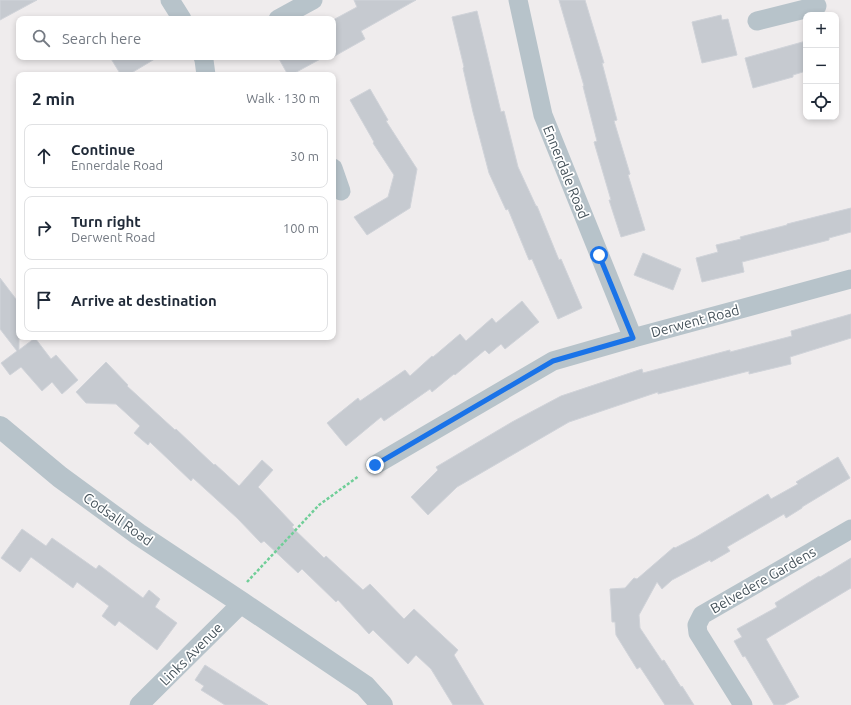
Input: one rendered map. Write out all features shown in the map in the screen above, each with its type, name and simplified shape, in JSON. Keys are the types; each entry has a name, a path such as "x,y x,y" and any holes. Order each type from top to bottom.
{"street":[{"path":"170,0 180,16"},
{"path":"284,16 313,0"},
{"name":"Ennerdale Road","path":"518,0 543,115 633,338"},
{"path":"757,21 787,6 817,6"},
{"path":"336,177 341,191"},
{"name":"Derwent Road","path":"375,465 553,361 851,279"},
{"name":"Codsall Road","path":"0,427 60,477 138,534 242,602 365,686 382,705"},
{"name":"Belvedere Gardens","path":"743,705 698,633 697,625 702,615 851,529"},
{"name":"Links Avenue","path":"140,705 242,602"}],"path":[{"path":"242,602 243,586 319,505 375,465"}],"building":[{"path":"0,0 37,0 0,20"},
{"path":"354,0 416,0 361,31 365,39 336,55 336,18 357,7"},
{"path":"559,0 585,0 604,63 602,63 617,120 614,121 630,174 628,175 645,230 621,237 609,200 611,200 594,142 597,141 584,86"},
{"path":"477,11 501,112 504,111 518,167 582,308 558,319 532,259 529,260 508,209 506,210 489,173 473,112 452,17"},
{"path":"721,15 722,20 728,19 737,55 702,63 692,22"},
{"path":"803,42 803,72 793,75 793,77 753,88 745,58"},
{"path":"112,60 153,60 133,72 119,72"},
{"path":"280,60 318,60 296,72 286,72"},
{"path":"370,89 388,120 386,121 417,169 410,208 367,235 354,217 388,197 394,175 373,143 374,142 350,100"},
{"path":"851,208 851,232 829,238 829,240 742,262 744,272 702,282 696,258 718,252 716,245 741,239 740,237 787,224"},
{"path":"643,253 681,269 673,290 634,275"},
{"path":"0,278 16,299 16,340 19,340 19,350 32,340 37,340 51,359 56,355 78,380 62,394 52,382 42,391 21,367 10,375 1,363 17,351 0,329"},
{"path":"522,301 539,322 505,349 501,344 489,354 485,350 432,392 430,389 384,421 381,417 346,446 327,423 358,398 360,401 405,370 410,376 460,334 466,341 492,318 496,323"},
{"path":"851,314 851,338 790,357 791,364 749,374 749,371 658,394 658,392 569,422 457,487 428,515 411,497 438,470 436,467 512,422 561,396 642,369 643,373 730,350 730,352 792,336 791,331"},
{"path":"106,362 128,385 127,386 239,486 262,460 273,470 258,487 294,525 292,527 324,558 326,556 363,590 370,584 404,619 414,609 458,650 454,655 484,705 453,705 431,669 416,655 408,664 373,630 369,634 338,600 336,602 302,569 298,573 264,541 261,543 237,518 193,478 191,481 150,442 148,445 134,433 140,426 116,404 86,403 76,392"},
{"path":"838,457 850,478 786,518 784,514 727,547 730,551 711,562 710,560 672,580 662,589 657,582 639,615 640,628 662,661 664,660 694,705 665,705 640,667 637,669 616,635 615,622 612,622 610,589 625,588 634,578 637,579 674,547 675,548 696,537 768,494 771,499 798,484 796,482"},
{"path":"22,529 46,546 52,538 96,569 99,565 143,598 149,590 160,599 155,607 177,623 157,650 119,621 115,626 102,616 109,606 77,582 73,588 31,557 20,572 1,558"},
{"path":"851,558 851,588 766,639 799,697 784,705 774,705 745,656 743,657 734,641 742,637 737,629 777,607 775,603"},
{"path":"205,665 268,705 225,705 201,690 204,686 195,680"}],"route":[{"path":"375,465 553,361 633,338 599,255"}]}
